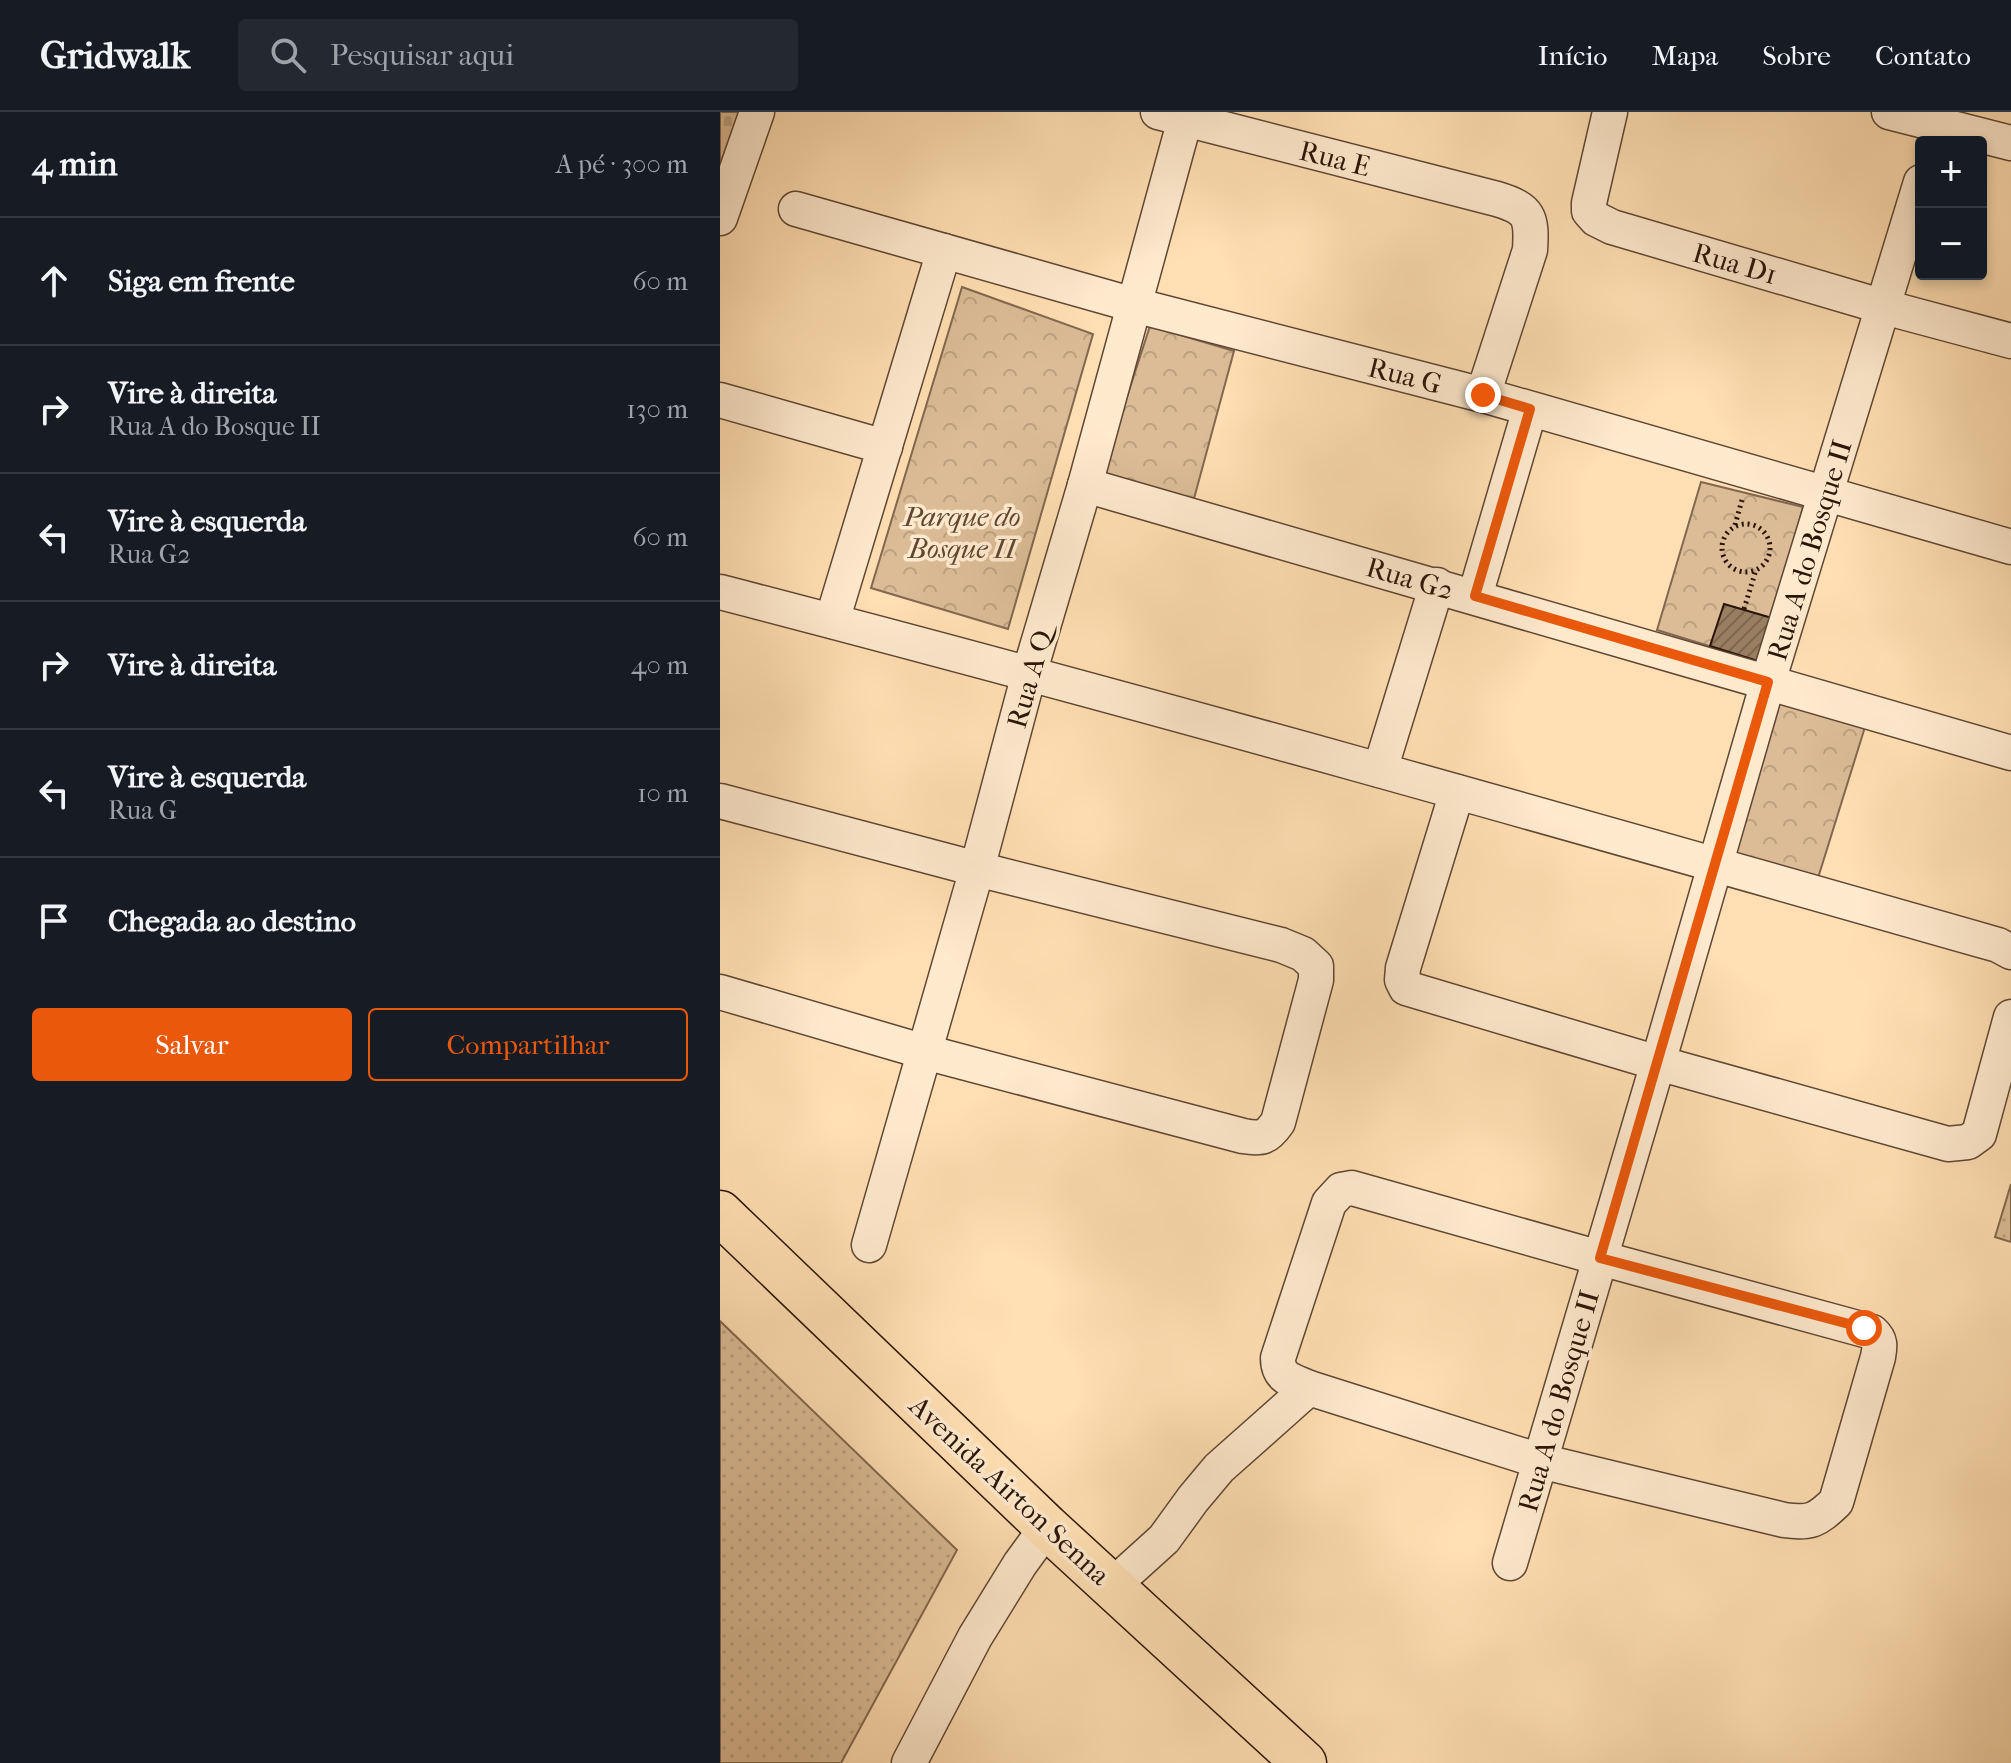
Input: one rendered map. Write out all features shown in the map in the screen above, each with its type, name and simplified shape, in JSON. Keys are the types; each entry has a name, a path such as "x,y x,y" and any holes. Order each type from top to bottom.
{"main road":[{"name":"Avenida Airton Senna","path":"720,1213 1047,1527 1304,1763"}],"street":[{"path":"720,218 757,112"},
{"name":"Rua D1","path":"1610,112 1592,186 1589,211 1596,219 1612,227 1884,307 2011,341"},
{"path":"1889,112 2011,143"},
{"name":"Rua E","path":"1177,114 1512,204 1524,211 1532,226 1530,250 1483,395"},
{"name":"Rua A Q","path":"869,1245 1085,485 1134,305 1177,114"},
{"name":"Rua A do Bosque II","path":"1510,1563 1768,682 1915,202"},
{"name":"Rua G","path":"796,209 1134,305 1483,395 2011,547"},
{"path":"832,621 944,251"},
{"path":"720,400 885,447"},
{"path":"1475,596 1530,409"},
{"name":"Rua G2","path":"1085,485 2011,753"},
{"path":"1380,770 1437,585"},
{"path":"720,592 1380,770 1998,945 2011,952"},
{"path":"1457,792 1403,968 1402,980 1406,988 1948,1144 1968,1142 1979,1134 2011,1017"},
{"path":"720,801 1281,945 1303,954 1316,966 1316,980 1278,1122 1271,1133 1262,1137 1243,1136 925,1052 720,992"},
{"path":"1352,1188 1864,1328 1878,1337 1881,1345 1836,1502 1820,1517 1804,1523 1540,1461 1309,1388 1283,1376 1278,1368 1278,1358 1329,1203 1341,1190 1352,1188"},
{"path":"1112,1586 1164,1539 1219,1468 1309,1388"},
{"path":"909,1763 975,1637 1047,1527"}],"path":[{"path":"1744,609 1756,569 1766,561 1769,553 1768,537 1758,526 1735,526 1721,544 1724,558 1736,570 1756,569"}],"green space":[{"path":"720,112 741,112 720,177"},
{"name":"Parque do Bosque II","path":"962,287 1093,334 1008,629 871,588"},
{"path":"1150,326 1234,351 1192,506 1101,477"},
{"path":"1701,482 1803,507 1761,662 1657,630"},
{"path":"1776,698 1865,727 1818,878 1726,856"},
{"path":"2011,1184 2011,1242 1995,1237"},
{"path":"720,1321 957,1550 841,1763 720,1763"}],"building":[{"path":"1724,604 1772,618 1761,662 1710,646"}],"route":[{"path":"1483,395 1530,409 1475,596 1768,682 1600,1258 1864,1328"}]}
